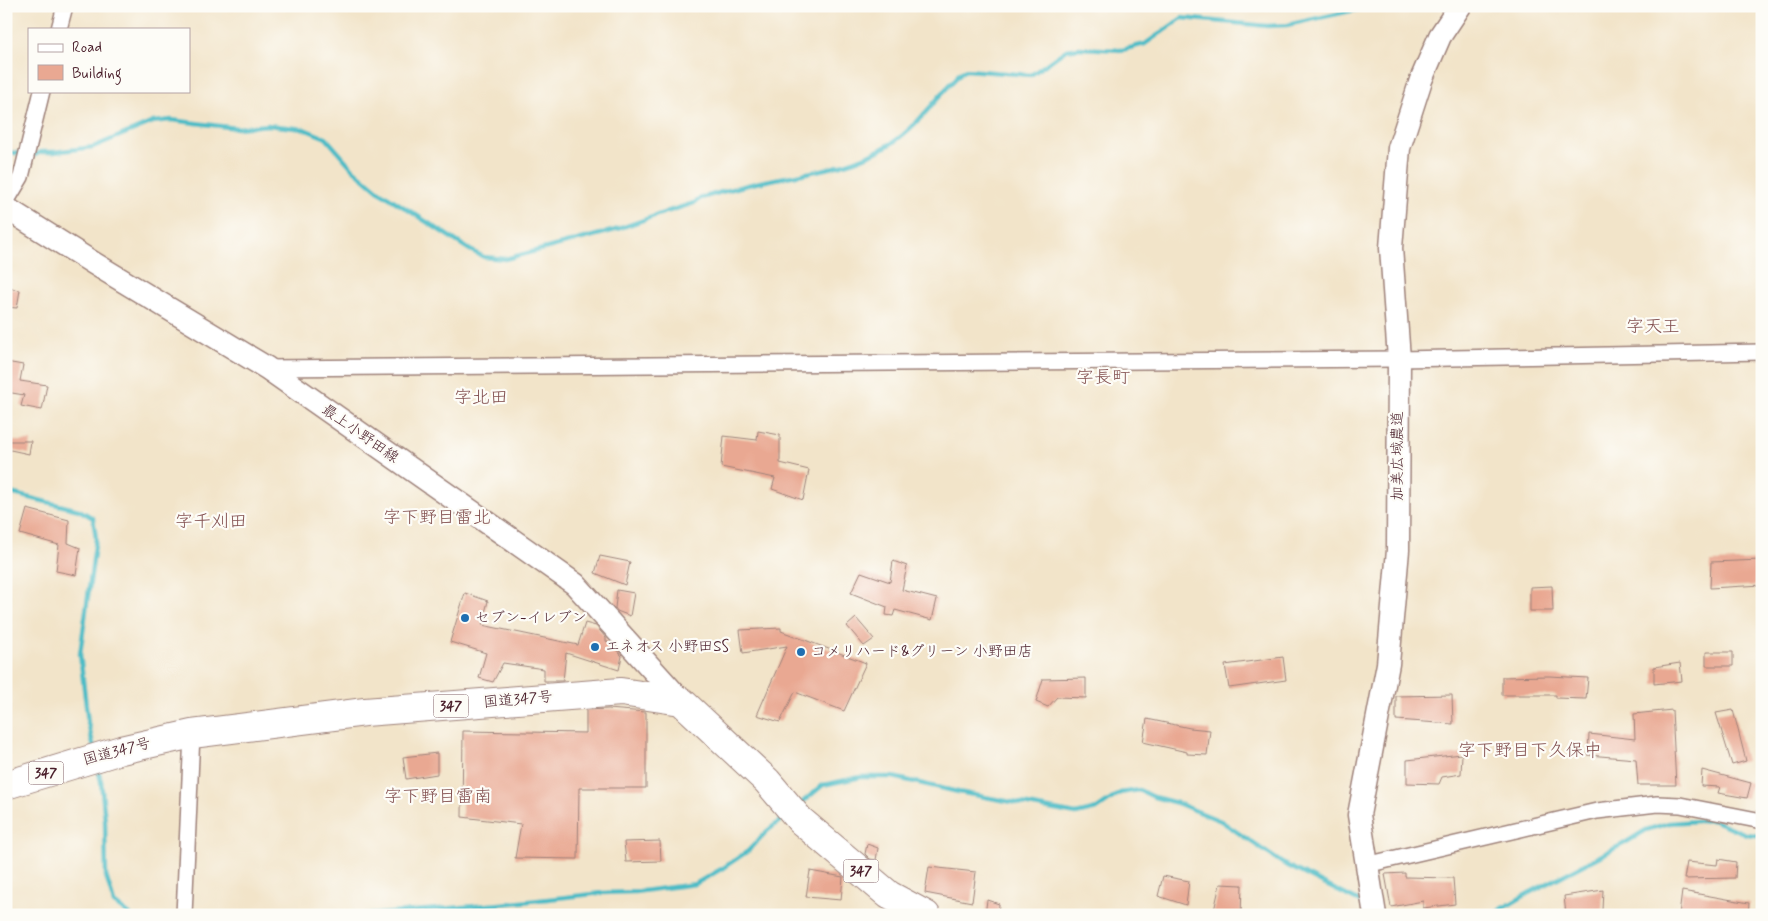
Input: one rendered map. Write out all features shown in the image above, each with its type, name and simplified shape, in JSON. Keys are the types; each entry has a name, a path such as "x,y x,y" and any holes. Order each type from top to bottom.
{"highway":[{"name":"国道347号","path":"6,785 96,758 192,734 365,712 621,692 681,701"},
{"name":"347","path":"681,701 767,781 800,820 889,894 926,915"}],"street":[{"path":"59,28 65,6"},
{"name":"加美広域農道","path":"1374,906 1359,815 1388,664 1398,550 1398,359 1391,248 1399,148 1421,80 1440,36 1460,6"},
{"path":"6,202 21,177 42,92"},
{"name":"最上小野田線","path":"6,208 267,368 575,584 681,701"},
{"path":"267,368 1398,359 1762,352"},
{"path":"184,915 192,734"},
{"path":"1366,865 1597,811 1657,804 1680,805 1762,821"}],"building":[{"path":"6,288 20,290 17,308 6,307"},
{"path":"6,362 23,365 20,381 47,385 42,410 21,406 24,395 6,392"},
{"path":"758,431 780,435 780,463 809,470 803,500 772,489 775,478 721,467 724,436 757,440"},
{"path":"6,441 31,441 29,454 6,449"},
{"path":"27,509 69,520 68,543 80,548 76,575 56,571 59,545 20,534"},
{"path":"600,556 630,562 625,585 595,573"},
{"path":"1762,560 1762,585 1710,588 1711,562"},
{"path":"893,561 907,566 902,590 937,599 932,620 895,610 893,616 886,615 887,607 851,593 861,572 890,582"},
{"path":"1552,586 1553,611 1530,611 1530,587"},
{"path":"617,590 634,593 630,616 617,611 615,608"},
{"path":"465,593 488,601 482,625 578,645 585,623 596,626 606,638 606,641 622,656 619,670 566,653 563,681 544,681 544,669 503,663 493,682 479,678 486,653 450,642"},
{"path":"856,618 874,639 864,646 847,626"},
{"path":"781,628 781,631 866,663 844,711 795,692 780,722 757,715 787,646 743,653 740,630"},
{"path":"1706,652 1733,652 1733,666 1706,666"},
{"path":"1283,657 1286,680 1229,688 1225,665"},
{"path":"1680,663 1682,681 1654,684 1654,667"},
{"path":"1549,676 1588,678 1586,699 1556,698 1556,695 1502,695 1502,677"},
{"path":"1086,678 1086,698 1057,697 1048,707 1036,702 1043,679"},
{"path":"1452,695 1453,724 1396,720 1396,696"},
{"path":"608,709 646,712 646,788 579,788 578,859 515,858 521,824 462,817 463,731 586,733 586,710"},
{"path":"1672,710 1676,785 1638,785 1636,759 1588,755 1589,734 1635,739 1634,714"},
{"path":"1733,710 1746,761 1732,765 1716,713"},
{"path":"1147,719 1210,730 1207,755 1187,754 1187,752 1143,742"},
{"path":"437,753 437,774 406,779 403,757"},
{"path":"1462,754 1461,774 1442,777 1439,784 1407,783 1407,760"},
{"path":"1702,770 1751,783 1747,798 1718,793 1720,787 1701,786"},
{"path":"660,841 661,861 626,862 624,842"},
{"path":"867,844 878,848 876,860 870,859 865,854"},
{"path":"1718,859 1736,862 1735,878 1684,879 1687,862 1717,865"},
{"path":"929,867 976,872 972,902 925,893"},
{"path":"810,871 843,877 841,900 806,897"},
{"path":"1405,873 1405,877 1453,878 1455,904 1423,908 1423,901 1391,907 1385,874"},
{"path":"1163,876 1189,881 1186,905 1158,896"},
{"path":"1220,884 1242,885 1241,915 1213,915"},
{"path":"1603,890 1602,910 1583,915 1566,915 1564,896"},
{"path":"1682,891 1749,903 1748,915 1679,915"},
{"path":"987,900 999,904 998,915 985,915"}],"waterway":[{"path":"6,152 35,155 41,152 93,147 153,122 171,120 237,128 268,125 304,129 326,138 353,169 379,191 470,250 484,257 505,259 612,231 694,203 701,198 735,188 826,169 860,159 876,152 901,136 927,111 958,74 966,70 1031,75 1066,50 1079,48 1122,50 1145,44 1182,18 1267,26 1287,25 1373,6"},
{"path":"6,492 79,510 93,518 96,538 80,654 88,723 94,748"},
{"path":"97,766 101,781 105,821 106,876 114,903 130,915"},
{"path":"799,805 823,785 861,777 893,777 958,792 1076,814 1097,809 1120,793 1139,790 1221,821 1282,863 1366,905"},
{"path":"367,915 512,903 602,893 635,892 695,884 748,851 766,832 786,816"},
{"path":"1486,915 1500,910 1646,830 1669,823 1712,820 1746,834 1762,836"}],"place":[{"name":"セブン-イレブン","path":"465,618"},
{"name":"エネオス 小野田SS","path":"595,647"},
{"name":"コメリハード&グリーン 小野田店","path":"801,652"}],"district":[{"name":"字天王","path":"1653,327"},
{"name":"字長町","path":"1103,378"},
{"name":"字北田","path":"481,398"},
{"name":"字下野目雷北","path":"437,518"},
{"name":"字千刈田","path":"211,522"},
{"name":"字下野目下久保中","path":"1530,751"},
{"name":"字下野目雷南","path":"438,797"}]}
